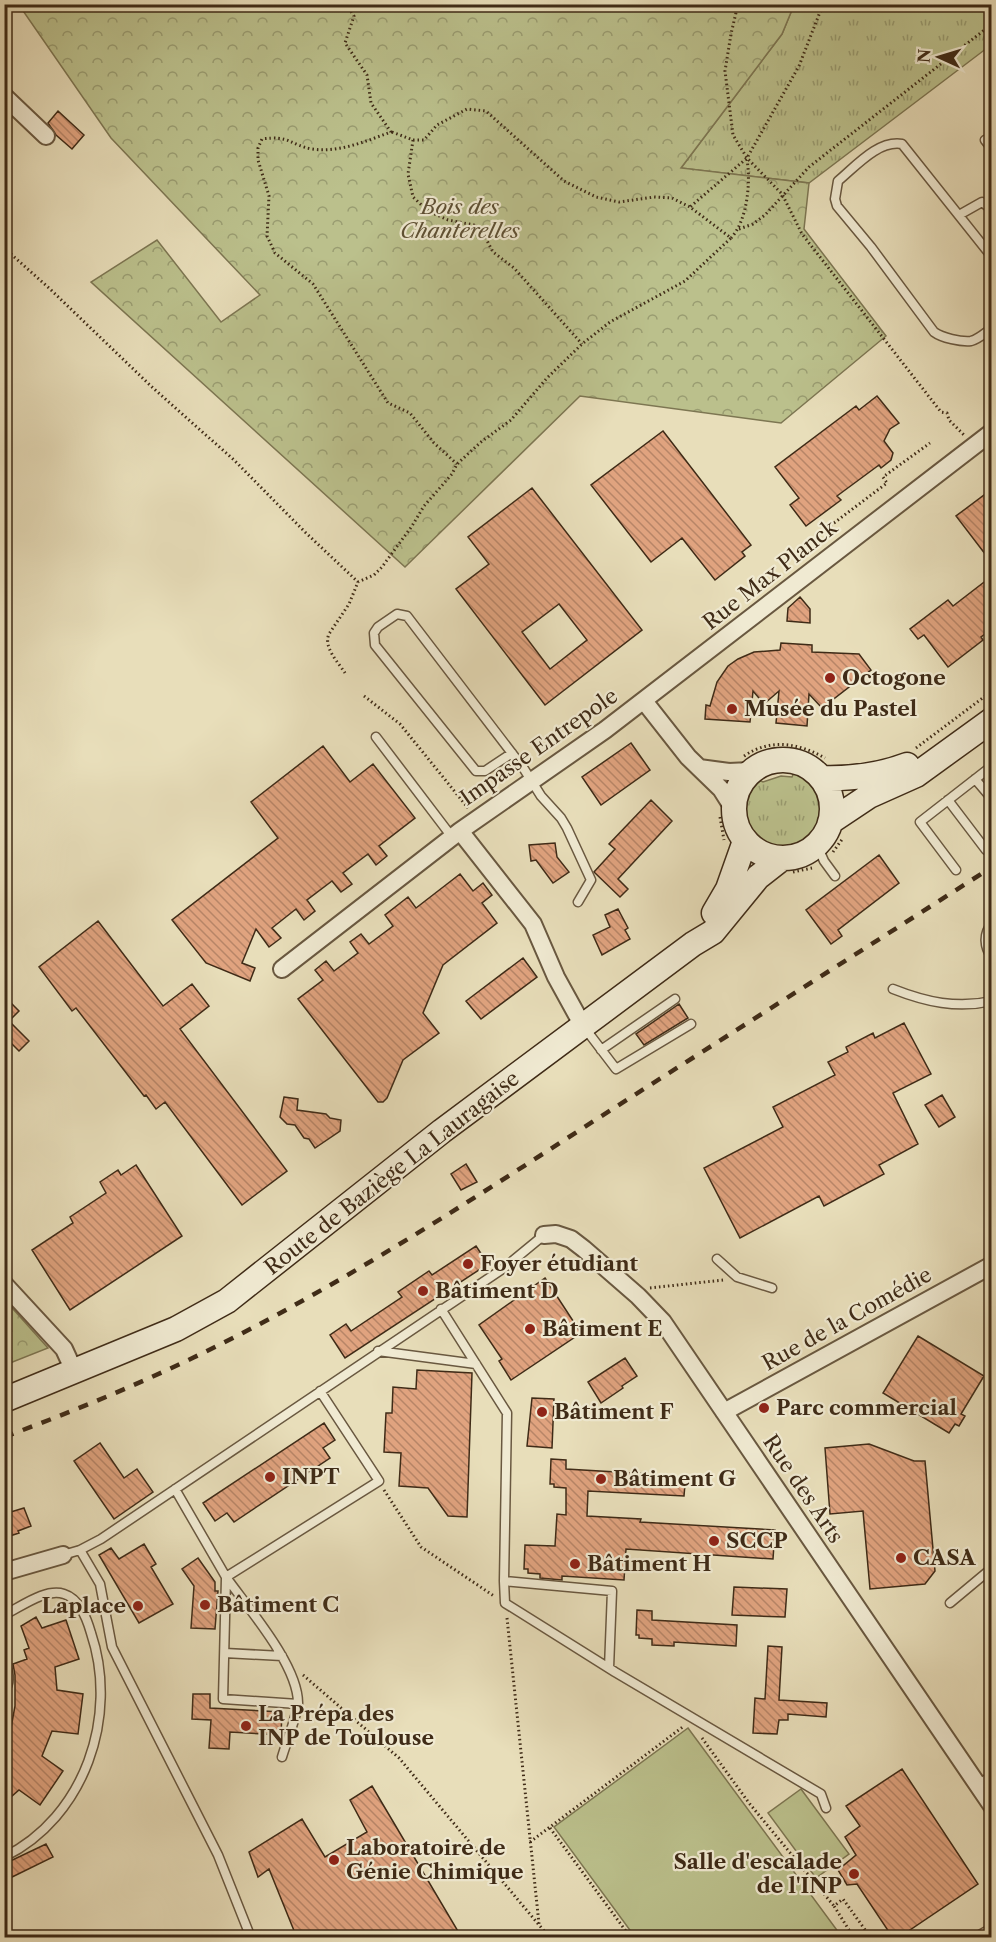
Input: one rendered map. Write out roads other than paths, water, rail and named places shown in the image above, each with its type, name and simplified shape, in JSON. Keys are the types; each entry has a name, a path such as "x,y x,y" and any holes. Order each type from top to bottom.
{"main road":[{"path":"826,770 832,807 830,822 825,834 807,853 794,858 780,859 735,842 738,831 725,808 741,782 746,764 779,760 795,761 809,767 826,770 848,779 885,773 916,762 992,706"},
{"path":"830,822 869,796 916,775 992,720"},
{"name":"Route de Baziège La Lauragaise","path":"693,944 728,890 735,842"},
{"name":"Route de Baziège La Lauragaise","path":"4,1401 176,1329 227,1301 425,1144 693,944 713,932 758,877 780,859"}],"street":[{"path":"4,96 45,136"},
{"name":"Rue Max Planck","path":"644,701 992,432"},
{"path":"644,701 688,757 721,789 725,808"},
{"name":"Impasse Entrepole","path":"282,969 477,818 644,701"},
{"path":"699,768 729,772 746,764"},
{"name":"Impasse Entrepole","path":"456,834 533,924 556,977 583,1026"},
{"name":"Rue des Arts","path":"544,1235 556,1234 571,1239 638,1296 663,1322 984,1781 992,1806"},
{"name":"Rue de la Comédie","path":"724,1412 992,1265"},
{"path":"4,1284 64,1349 75,1373"},
{"path":"4,1572 63,1555"}],"lane":[{"path":"984,140 992,149"},
{"path":"990,253 902,144 893,142 884,146 838,181 835,199 837,206 871,247 934,332 940,337 970,341 992,328"},
{"path":"959,215 982,202 992,210"},
{"path":"512,753 485,771 476,771 375,645 374,633 378,627 397,614 402,613 407,616 512,753 541,796 561,818 590,875 590,885 578,902"},
{"path":"375,738 456,834"},
{"path":"956,870 920,822 992,766"},
{"path":"975,778 992,799"},
{"path":"948,800 986,850"},
{"path":"817,844 824,861 835,876"},
{"path":"992,923 987,928 985,938 986,949 992,958"},
{"path":"893,989 923,1000 955,1005 973,1005 992,1001"},
{"path":"601,1050 675,999"},
{"path":"955,1005 955,1016"},
{"path":"583,1026 616,1070 691,1024"},
{"path":"63,1555 92,1544 504,1268 544,1235"},
{"path":"717,1259 737,1277 772,1288"},
{"path":"441,1309 507,1413 505,1603 820,1794 826,1808"},
{"path":"378,1351 476,1364"},
{"path":"226,1577 379,1481 320,1391"},
{"path":"175,1488 226,1577 284,1658 298,1704 282,1757"},
{"path":"80,1550 100,1584 112,1647 218,1855 251,1938"},
{"path":"950,1603 992,1569"},
{"path":"226,1577 224,1699 298,1704"},
{"path":"504,1581 612,1591 609,1668"},
{"path":"4,1615 44,1595 63,1594 73,1598 86,1619 98,1656 101,1700 94,1744 88,1763 74,1791 47,1827 23,1846 4,1857"},
{"path":"225,1653 284,1658"},
{"path":"4,1658 9,1678 9,1686 4,1692"},
{"path":"974,1938 992,1928"}],"railway":[{"path":"4,1437 164,1372 256,1326 344,1277 473,1199 992,867"}],"place":[{"name":"Octogone","path":"830,678"},
{"name":"Musée du Pastel","path":"732,709"},
{"name":"Foyer étudiant","path":"468,1264"},
{"name":"Bâtiment D","path":"423,1291"},
{"name":"Bâtiment E","path":"530,1329"},
{"name":"Parc commercial","path":"764,1408"},
{"name":"Bâtiment F","path":"542,1412"},
{"name":"INPT","path":"270,1477"},
{"name":"Bâtiment G","path":"601,1479"},
{"name":"SCCP","path":"714,1541"},
{"name":"CASA","path":"901,1558"},
{"name":"Bâtiment H","path":"575,1564"},
{"name":"Bâtiment C","path":"205,1605"},
{"name":"Laplace","path":"138,1606"},
{"name":"La Prépa des INP de Toulouse","path":"246,1726"},
{"name":"Laboratoire de Génie Chimique","path":"334,1860"},
{"name":"Salle d'escalade de l'INP","path":"854,1874"}],"park label":[{"name":"Bois des Chanterelles","path":"460,219"}]}
